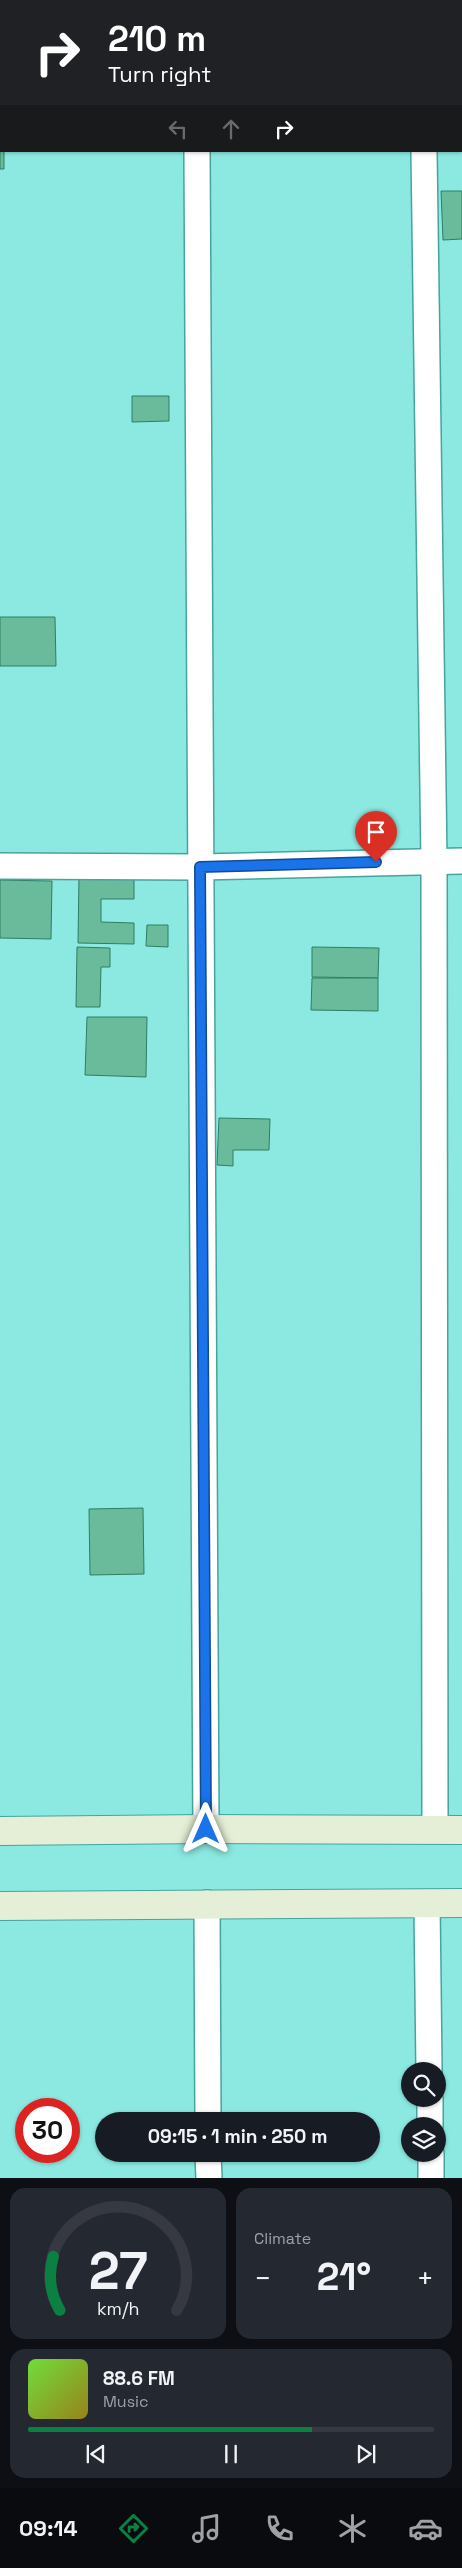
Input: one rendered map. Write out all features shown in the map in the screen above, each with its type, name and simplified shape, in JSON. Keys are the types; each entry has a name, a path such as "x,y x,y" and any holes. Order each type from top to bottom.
{"main road":[{"path":"0,1831 206,1829 462,1830"},
{"path":"0,1906 207,1903 462,1903"}],"street":[{"path":"197,152 206,1829"},
{"path":"424,152 434,861 435,1830"},
{"path":"0,866 200,867 462,861"},
{"path":"207,1903 208,2112"},
{"path":"427,1903 429,2062"},
{"path":"208,2162 209,2178"},
{"path":"431,2162 431,2178"}],"building":[{"path":"0,152 4,152 4,169 0,169"},
{"path":"441,191 462,191 462,239 443,240"},
{"path":"132,396 169,396 169,421 132,422"},
{"path":"0,617 55,617 56,666 0,666"},
{"path":"79,875 134,876 134,899 101,899 101,922 134,923 134,944 78,943"},
{"path":"0,880 52,881 51,939 0,938"},
{"path":"147,925 168,925 168,947 146,946"},
{"path":"77,947 110,948 110,967 101,967 100,1007 76,1007"},
{"path":"312,947 379,948 378,978 312,977"},
{"path":"312,978 378,978 378,1011 311,1010"},
{"path":"87,1017 147,1017 146,1077 85,1075"},
{"path":"219,1118 270,1119 269,1150 233,1150 233,1166 217,1165"},
{"path":"143,1508 144,1574 90,1575 89,1509"}],"route":[{"path":"206,1829 200,867 376,862"}]}
